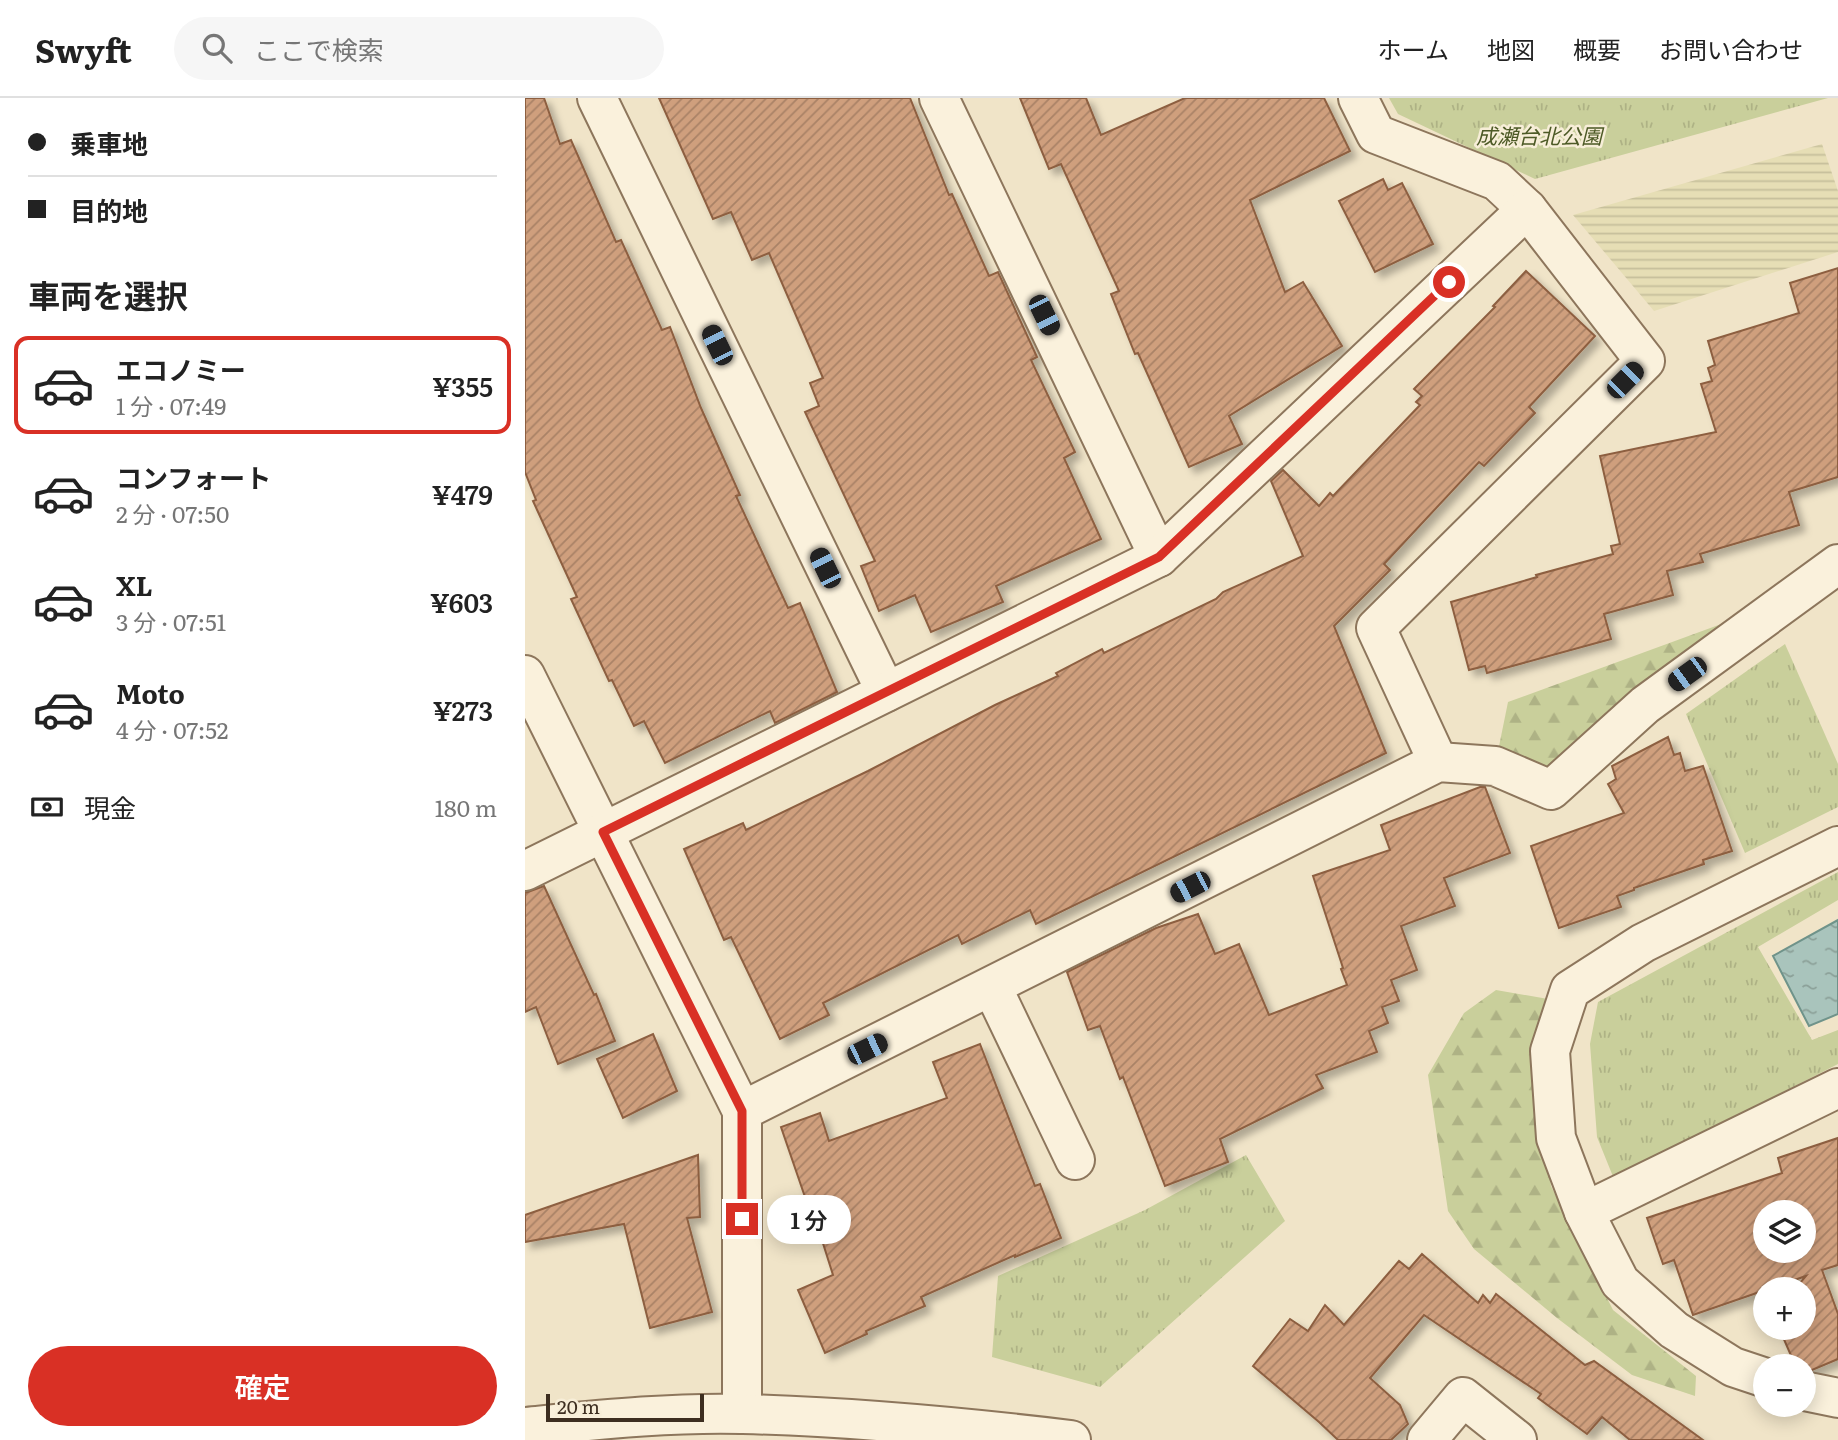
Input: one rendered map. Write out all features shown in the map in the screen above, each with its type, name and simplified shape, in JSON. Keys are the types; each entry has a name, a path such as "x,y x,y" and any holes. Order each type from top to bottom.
{"street":[{"path":"597,98 885,692"},
{"path":"939,98 1159,557"},
{"path":"1358,98 1376,134 1497,181 1527,209 1645,361 1376,628 1439,762"},
{"path":"525,871 1159,557 1527,209"},
{"path":"742,1111 1439,762 1495,766 1551,790 1645,705 1838,564"},
{"path":"525,675 742,1111 742,1414"},
{"path":"1753,1374 1733,1367 1674,1330 1620,1282 1584,1212 1556,1138 1550,1051 1570,990 1643,943 1838,846"},
{"path":"992,987 1075,1160"},
{"path":"1584,1212 1838,1088"},
{"path":"1816,1393 1838,1398"},
{"path":"1427,1440 1463,1397 1517,1440"},
{"path":"525,1427 656,1417 742,1414 892,1422 1071,1440"}],"shaded area":[{"path":"1822,144 1838,191 1838,252 1654,311 1573,215"}],"green space":[{"name":"成瀬台北公園","path":"1389,98 1828,98 1535,179 1398,114"},
{"path":"1792,598 1551,790 1495,766 1508,702"},
{"path":"1785,644 1838,764 1838,807 1745,853 1686,714"},
{"path":"1838,872 1838,900 1758,947 1812,1040 1838,1030 1838,1064 1614,1179 1597,1137 1590,1044 1598,1002"},
{"path":"1496,990 1548,999 1535,1066 1551,1186 1613,1310 1696,1376 1695,1396 1632,1375 1557,1318 1474,1249 1448,1211 1428,1075 1464,1013"},
{"path":"1246,1155 1285,1221 1100,1387 992,1357 998,1276 1145,1210"}],"water":[{"path":"1838,920 1838,1014 1809,1026 1773,956"}],"building":[{"path":"525,98 544,98 560,144 571,140 616,242 621,240 662,330 670,327 701,408 740,495 736,496 788,608 800,603 837,692 775,723 770,711 665,763 644,721 634,726 612,680 609,681 571,599 577,597 533,501 536,500 525,472"},
{"path":"659,98 910,98 949,195 952,194 989,276 998,272 1037,357 1031,360 1075,452 1064,458 1101,539 996,586 1003,602 931,632 915,595 879,611 861,566 875,561 805,412 819,406 810,383 823,378 769,253 752,260 731,212 713,219"},
{"path":"1020,98 1086,98 1101,135 1185,98 1324,98 1350,151 1250,200 1285,292 1303,282 1342,346 1229,416 1242,444 1189,467 1138,353 1135,354 1111,294 1119,291 1061,164 1049,169"},
{"path":"1383,179 1388,190 1402,183 1433,244 1375,272 1339,201"},
{"path":"1838,268 1838,477 1789,492 1799,525 1700,554 1703,562 1667,571 1673,595 1604,614 1611,639 1487,673 1485,666 1469,670 1451,602 1613,554 1611,546 1620,544 1600,456 1716,432 1701,384 1712,381 1708,368 1715,365 1708,341 1799,313 1790,283"},
{"path":"1526,271 1595,336 1529,407 1535,413 1484,466 1479,462 1384,564 1390,570 1334,626 1386,753 1036,924 1030,910 962,944 958,935 823,1003 829,1015 780,1039 731,937 724,940 684,849 743,823 746,830 1058,676 1056,673 1102,649 1104,653 1216,599 1223,592 1303,556 1271,481 1283,470 1319,506 1330,493 1333,496 1420,405 1416,402 1422,396 1414,389 1495,307 1493,306"},
{"path":"1668,737 1674,755 1680,753 1685,771 1703,766 1732,851 1703,860 1704,864 1634,888 1617,896 1621,907 1559,928 1531,846 1624,813 1608,784 1616,779 1612,766"},
{"path":"1485,787 1510,853 1444,878 1455,906 1401,926 1417,970 1391,980 1399,1001 1382,1007 1388,1023 1369,1031 1377,1052 1316,1075 1323,1088 1220,1139 1228,1162 1165,1186 1123,1077 1120,1079 1100,1026 1088,1030 1067,972 1156,928 1198,914 1215,954 1239,944 1269,1015 1347,985 1313,876 1390,850 1381,825"},
{"path":"544,886 594,995 596,994 615,1041 558,1064 536,1007 525,1012 525,893"},
{"path":"653,1034 677,1091 623,1118 597,1059"},
{"path":"980,1044 1035,1186 1040,1184 1061,1238 1015,1255 921,1297 925,1306 866,1331 867,1334 825,1353 798,1290 833,1275 808,1196 805,1197 781,1127 820,1113 829,1141 947,1098 933,1062"},
{"path":"1838,1138 1838,1265 1822,1270 1838,1314 1838,1359 1816,1368 1816,1354 1790,1354 1784,1340 1816,1340 1816,1277 1753,1277 1753,1294 1693,1315 1674,1260 1663,1264 1647,1218 1782,1173 1778,1158"},
{"path":"698,1155 700,1217 687,1218 712,1312 650,1328 624,1224 525,1242 525,1215"},
{"path":"1422,1254 1478,1303 1483,1295 1490,1303 1496,1294 1585,1365 1594,1361 1703,1440 1630,1440 1602,1417 1587,1434 1538,1398 1541,1394 1424,1315 1370,1378 1400,1405 1408,1424 1391,1440 1338,1440 1253,1366 1290,1319 1308,1331 1325,1305 1344,1325 1399,1261 1409,1269"}],"route":[{"path":"742,1219 742,1111 603,832 1159,557 1449,282"}]}
